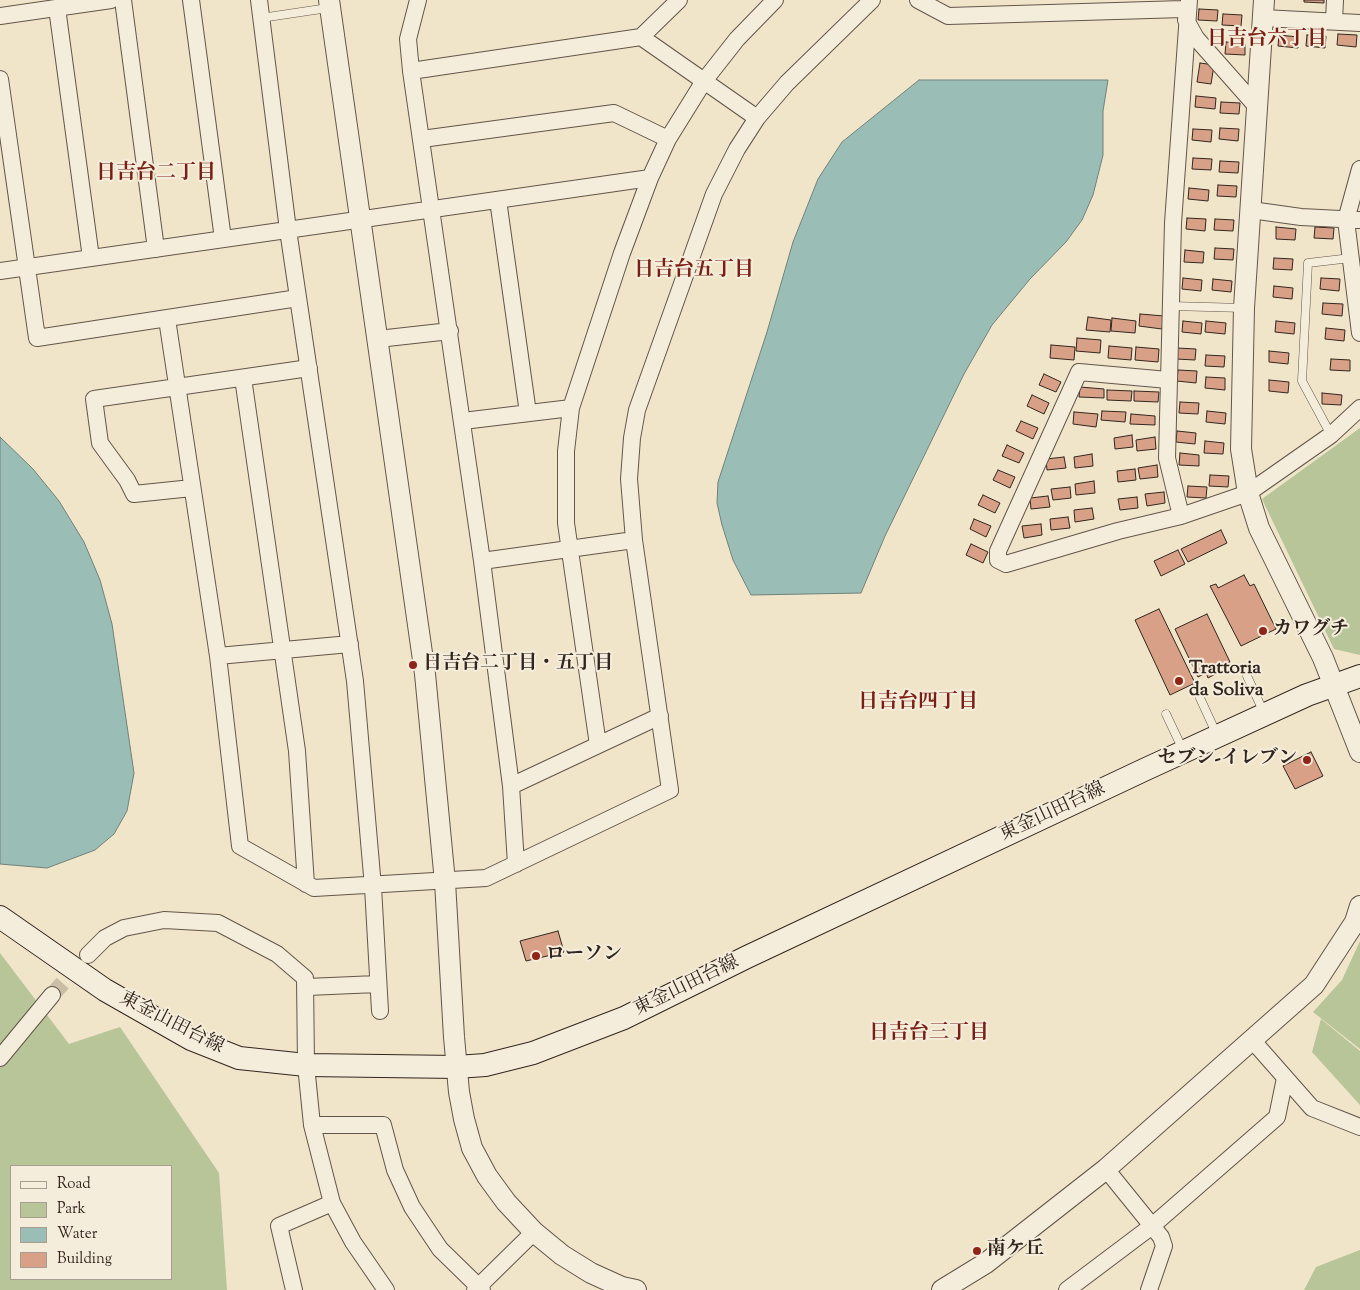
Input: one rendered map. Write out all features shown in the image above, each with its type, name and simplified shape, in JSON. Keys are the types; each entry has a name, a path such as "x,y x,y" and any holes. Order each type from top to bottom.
{"main road":[{"name":"東金山田台線","path":"0,917 105,990 191,1038 239,1058 306,1065 457,1067 485,1065 533,1053 624,1018 748,957 1265,714 1334,684 1360,676"}],"street":[{"path":"0,16 111,0"},
{"path":"123,0 156,249"},
{"path":"191,0 223,239"},
{"path":"259,0 288,230 350,644 373,887 380,1011"},
{"path":"418,0 408,39 411,71 482,561 511,786 516,864"},
{"path":"411,71 641,37 679,0"},
{"path":"598,745 568,550 564,488 571,408 622,253 650,178 668,139 704,81 737,39 775,0"},
{"path":"167,319 218,656 240,846 314,888 373,887 486,878 670,790 634,540 629,479 632,438 637,410 714,194 757,118 787,83 872,0"},
{"path":"918,0 948,16 1185,8"},
{"path":"1334,21 1335,0"},
{"path":"329,4 425,674 445,882 459,1092 472,1148 487,1176 534,1232 562,1254 591,1273 622,1287 636,1290"},
{"path":"57,8 91,258"},
{"path":"1185,8 1196,38 1257,107"},
{"path":"1181,516 1167,458 1173,223 1185,8"},
{"path":"1360,23 1334,21 1264,9 1244,308 1241,449 1248,493 1260,528 1334,684 1360,752"},
{"path":"641,37 757,118"},
{"path":"0,79 4,133 37,338 298,298"},
{"path":"422,139 614,113 668,139"},
{"path":"1360,169 1353,220 1351,258 1360,333"},
{"path":"0,271 650,178"},
{"path":"498,200 528,413"},
{"path":"1251,210 1353,220"},
{"path":"378,339 450,330"},
{"path":"192,488 134,494 116,463 100,443 94,399 309,368"},
{"path":"1168,380 1079,372 998,551 998,560 1006,564 1118,531 1181,516 1248,493 1331,434 1360,408"},
{"path":"243,378 297,751 306,884"},
{"path":"463,421 571,408"},
{"path":"482,561 634,540"},
{"path":"218,656 350,644"},
{"path":"511,786 660,716"},
{"path":"942,1290 986,1263 1106,1169 1253,1041 1314,985 1355,922 1360,906"},
{"path":"88,955 105,938 124,928 164,920 218,924 277,954 305,978 307,988 306,1065 312,1125 332,1203 353,1242 386,1290"},
{"path":"307,988 378,984"},
{"path":"0,1058 52,995"},
{"path":"1253,1041 1312,1108 1360,1127"},
{"path":"1068,1290 1152,1226 1277,1117 1285,1078"},
{"path":"312,1125 383,1125 395,1170 412,1207 440,1249 479,1289 534,1232"},
{"path":"1106,1169 1161,1237 1164,1246 1149,1290"},
{"path":"294,1290 279,1226 332,1203"}],"lane":[{"path":"261,18 329,4"},
{"path":"1331,434 1302,381 1308,263 1351,258"},
{"path":"1170,306 1244,308"},
{"path":"1247,676 1265,714"},
{"path":"1200,698 1218,736"},
{"path":"1166,714 1184,752"}],"green space":[{"path":"1360,428 1360,655 1334,649 1262,499"},
{"path":"1360,941 1360,1049 1313,1012 1342,980"},
{"path":"0,953 69,1044 120,1027 219,1173 227,1290 0,1290"},
{"path":"1321,1019 1360,1051 1360,1105 1312,1052"},
{"path":"1360,1250 1360,1290 1304,1290 1316,1267"}],"water":[{"path":"919,80 1108,80 1103,111 1103,155 1093,195 1082,220 1066,242 1030,279 992,325 964,374 885,536 861,593 751,595 733,560 722,525 717,503 718,482 767,332 793,242 818,179 842,142"},
{"path":"0,437 33,469 59,501 84,542 100,580 112,624 134,773 127,811 114,834 95,850 47,868 0,864"}],"building":[{"path":"1304,0 1324,0 1324,3 1304,2"},
{"path":"1199,9 1218,10 1217,21 1198,20"},
{"path":"1223,14 1242,15 1241,26 1222,25"},
{"path":"1338,34 1357,35 1356,47 1337,45"},
{"path":"1279,35 1298,37 1298,48 1278,46"},
{"path":"1307,35 1326,36 1325,48 1306,46"},
{"path":"1226,42 1245,44 1245,55 1225,54"},
{"path":"1200,63 1214,65 1211,84 1197,82"},
{"path":"1196,96 1216,98 1215,109 1195,107"},
{"path":"1221,102 1240,103 1239,114 1220,113"},
{"path":"1220,128 1239,129 1238,141 1219,139"},
{"path":"1193,129 1212,130 1211,142 1192,140"},
{"path":"1193,158 1212,159 1211,170 1192,169"},
{"path":"1220,161 1239,162 1238,173 1219,172"},
{"path":"1218,185 1237,186 1236,197 1217,196"},
{"path":"1189,188 1209,190 1208,201 1188,199"},
{"path":"1187,218 1206,219 1205,231 1186,229"},
{"path":"1215,219 1234,220 1233,231 1214,230"},
{"path":"1276,227 1296,229 1295,240 1276,239"},
{"path":"1315,227 1334,228 1333,239 1314,238"},
{"path":"1215,248 1234,249 1233,260 1214,259"},
{"path":"1185,250 1204,252 1203,263 1184,262"},
{"path":"1274,258 1293,259 1292,270 1273,269"},
{"path":"1183,278 1202,280 1201,291 1182,289"},
{"path":"1321,278 1340,279 1339,291 1320,289"},
{"path":"1213,279 1232,281 1231,292 1212,290"},
{"path":"1274,286 1293,288 1292,299 1273,297"},
{"path":"1323,303 1343,304 1342,316 1322,314"},
{"path":"1140,314 1164,316 1162,329 1139,326"},
{"path":"1088,317 1111,320 1110,332 1086,330"},
{"path":"1112,318 1136,321 1135,333 1111,331"},
{"path":"1183,321 1202,323 1201,334 1182,332"},
{"path":"1206,321 1226,323 1225,334 1205,332"},
{"path":"1276,321 1295,323 1294,334 1275,332"},
{"path":"1326,328 1345,330 1344,341 1325,339"},
{"path":"1077,338 1101,340 1100,353 1076,351"},
{"path":"1051,345 1075,347 1074,360 1050,358"},
{"path":"1109,346 1132,348 1131,360 1108,358"},
{"path":"1136,347 1159,349 1158,362 1135,360"},
{"path":"1177,348 1196,349 1195,360 1176,359"},
{"path":"1269,351 1289,353 1288,364 1269,362"},
{"path":"1206,355 1225,356 1224,367 1205,366"},
{"path":"1331,359 1350,360 1350,371 1330,370"},
{"path":"1178,370 1197,371 1196,383 1177,381"},
{"path":"1044,374 1061,382 1056,392 1039,385"},
{"path":"1206,377 1225,378 1225,390 1205,388"},
{"path":"1269,380 1289,382 1288,393 1269,391"},
{"path":"1080,387 1104,389 1104,398 1079,397"},
{"path":"1107,390 1132,391 1131,401 1107,400"},
{"path":"1134,391 1159,392 1158,402 1134,401"},
{"path":"1322,393 1342,395 1341,405 1322,404"},
{"path":"1032,395 1049,403 1044,414 1027,406"},
{"path":"1180,402 1199,403 1198,414 1179,413"},
{"path":"1102,411 1126,412 1125,422 1101,420"},
{"path":"1207,411 1226,413 1225,424 1206,422"},
{"path":"1074,412 1098,414 1096,427 1073,424"},
{"path":"1131,414 1155,416 1155,425 1130,424"},
{"path":"1021,421 1038,428 1033,439 1016,431"},
{"path":"1177,431 1196,433 1195,444 1176,442"},
{"path":"1132,435 1133,447 1115,449 1114,438"},
{"path":"1155,437 1156,449 1137,451 1136,440"},
{"path":"1205,441 1224,443 1223,454 1204,453"},
{"path":"1007,445 1024,453 1019,463 1002,456"},
{"path":"1180,453 1199,455 1199,466 1179,465"},
{"path":"1092,454 1093,466 1075,468 1074,457"},
{"path":"1064,457 1066,468 1047,470 1046,459"},
{"path":"1157,465 1158,477 1140,479 1138,468"},
{"path":"1135,469 1136,480 1118,482 1117,471"},
{"path":"998,470 1015,477 1010,488 993,480"},
{"path":"1210,475 1229,476 1228,487 1209,486"},
{"path":"1094,481 1095,493 1076,495 1075,484"},
{"path":"1188,486 1207,487 1206,498 1187,497"},
{"path":"1070,487 1071,498 1053,500 1051,489"},
{"path":"1164,492 1165,503 1147,506 1145,494"},
{"path":"983,495 1000,503 995,513 978,505"},
{"path":"1048,496 1050,507 1031,509 1030,498"},
{"path":"1137,497 1138,508 1120,510 1118,499"},
{"path":"1092,508 1094,519 1075,522 1074,510"},
{"path":"1068,517 1070,528 1051,530 1050,519"},
{"path":"974,519 991,526 986,537 970,529"},
{"path":"1041,524 1042,535 1024,538 1022,526"},
{"path":"1221,530 1227,543 1188,562 1181,549"},
{"path":"971,544 988,552 983,563 966,555"},
{"path":"1178,550 1185,564 1161,576 1154,561"},
{"path":"1244,575 1250,586 1254,584 1276,629 1241,646 1210,586 1216,584 1218,588"},
{"path":"1159,609 1195,683 1170,695 1135,620"},
{"path":"1207,614 1230,662 1225,664 1227,668 1208,678 1206,673 1198,677 1175,629"},
{"path":"1311,752 1323,776 1295,789 1283,766"},
{"path":"558,931 564,952 526,961 520,941"}],"tunnel":[{"path":"52,995 81,963"}],"place":[{"name":"カワグチ","path":"1263,631"},
{"name":"日吉台二丁目・五丁目","path":"413,665"},
{"name":"Trattoria da Soliva","path":"1179,681"},
{"name":"セブン-イレブン","path":"1307,760"},
{"name":"ローソン","path":"536,956"},
{"name":"南ケ丘","path":"977,1251"}],"district":[{"name":"日吉台六丁目","path":"1267,41"},
{"name":"日吉台二丁目","path":"156,175"},
{"name":"日吉台五丁目","path":"694,272"},
{"name":"日吉台四丁目","path":"918,704"},
{"name":"日吉台三丁目","path":"929,1035"}]}
